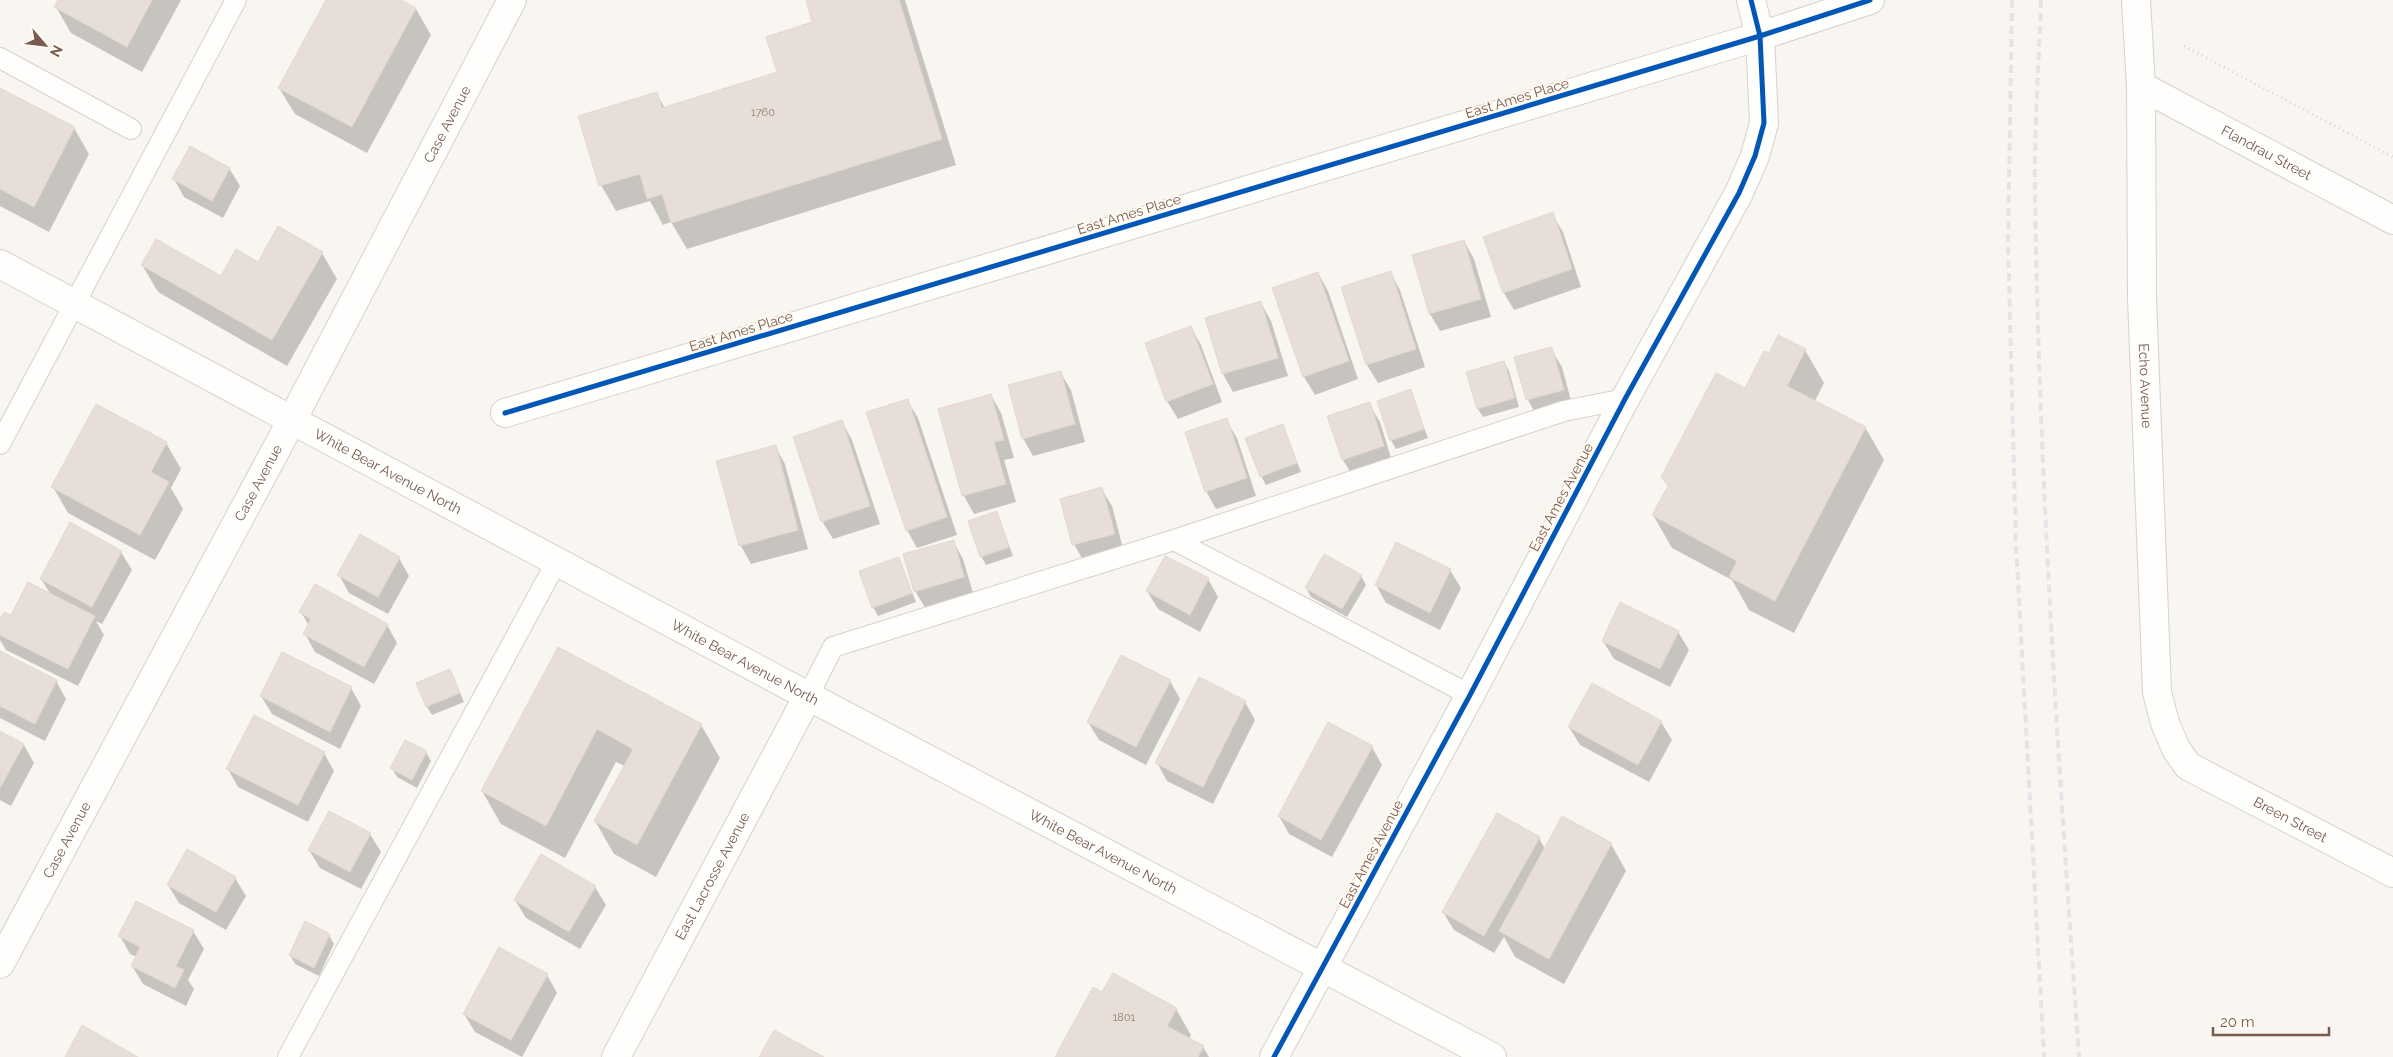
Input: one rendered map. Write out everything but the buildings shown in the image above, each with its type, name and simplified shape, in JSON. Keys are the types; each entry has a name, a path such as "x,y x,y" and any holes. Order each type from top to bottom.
{"street":[{"name":"Case Avenue","path":"0,964 292,420 512,0"},
{"path":"1751,0 1760,36 1870,0"},
{"name":"Echo Avenue","path":"2136,0 2141,86 2142,298 2158,692 2164,722 2176,749 2188,766"},
{"name":"East Ames Avenue","path":"1274,1057 1470,696 1625,399 1739,193 1755,156 1764,123 1760,36"},
{"name":"East Ames Place","path":"505,413 1760,36"},
{"name":"Flandrau Street","path":"2141,86 2393,220"},
{"name":"White Bear Avenue North","path":"0,264 808,696 1323,966 1492,1057"},
{"name":"East Lacrosse Avenue","path":"616,1057 808,696"},
{"name":"Breen Street","path":"2188,766 2393,873"}],"lane":[{"path":"0,444 236,0"},
{"path":"0,58 131,129"},
{"path":"808,696 833,647 1174,540 1564,411 1625,399"},
{"path":"1174,540 1470,696"},
{"path":"288,1057 557,561"}],"path":[{"path":"2184,46 2393,158"}],"railway":[{"path":"2012,0 2008,244 2016,545 2044,1057"},
{"path":"2041,0 2035,167 2037,299 2045,516 2057,733 2079,1057"}],"cycle path":[{"path":"505,413 1760,36 1751,0"},
{"path":"1274,1057 1470,695 1625,399 1739,193 1755,156 1764,123 1760,36 1870,0"}]}
